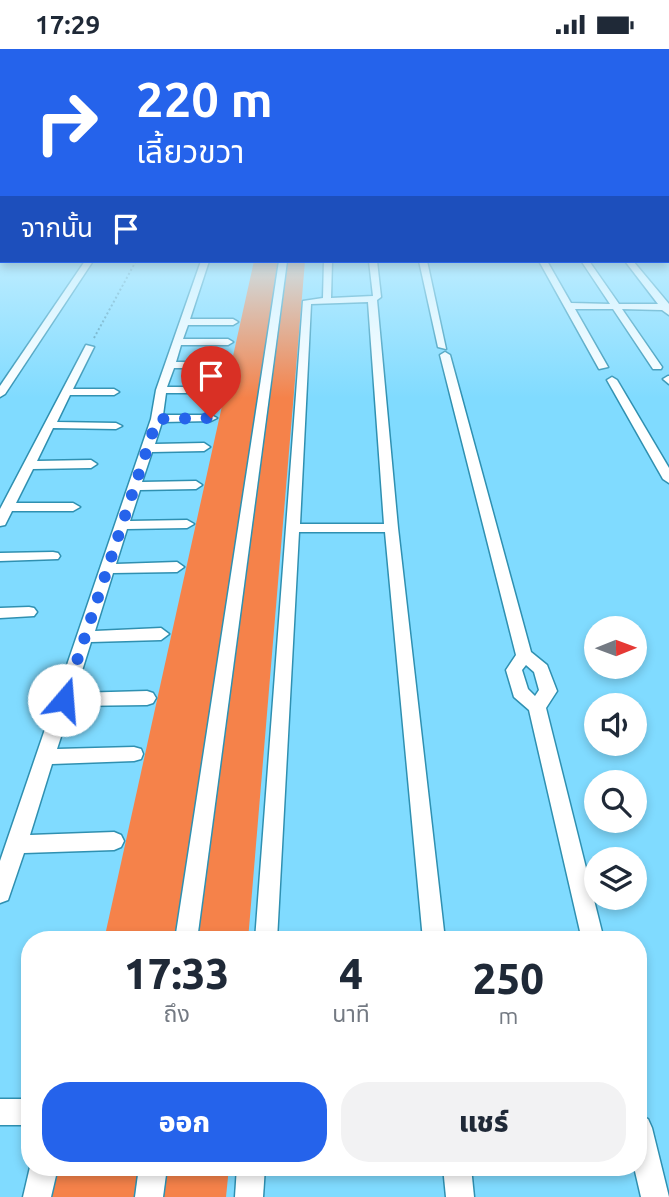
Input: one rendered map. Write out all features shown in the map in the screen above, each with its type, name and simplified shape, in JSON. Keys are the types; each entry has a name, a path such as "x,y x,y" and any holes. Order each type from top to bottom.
{"street":[{"path":"0,394 69,291"},
{"path":"0,893 148,448 157,419 161,390 195,291"},
{"path":"187,931 279,291"},
{"path":"327,291 327,299"},
{"path":"267,931 307,301 372,299 377,297 376,291"},
{"path":"430,291 524,655 541,669 548,691 537,707"},
{"path":"559,291 603,367"},
{"path":"606,291 657,367"},
{"path":"653,291 668,309"},
{"path":"372,299 391,528 432,931"},
{"path":"568,306 668,309"},
{"path":"184,322 233,322"},
{"path":"177,342 228,342"},
{"path":"0,522 89,347"},
{"path":"170,365 223,365"},
{"path":"612,380 663,459 669,479"},
{"path":"161,390 217,390"},
{"path":"67,392 114,392"},
{"path":"157,419 211,418"},
{"path":"51,425 116,426"},
{"path":"148,448 204,447"},
{"path":"30,465 91,464"},
{"path":"135,486 196,485"},
{"path":"8,507 73,507"},
{"path":"122,525 187,524"},
{"path":"292,528 391,528"},
{"path":"0,557 53,556"},
{"path":"108,569 177,567"},
{"path":"0,613 29,612"},
{"path":"85,636 162,634"},
{"path":"524,655 514,670 520,692 537,707 591,931"},
{"path":"64,700 147,698"},
{"path":"45,757 134,754"},
{"path":"16,844 114,841"},
{"path":"0,1112 21,1112"},
{"path":"647,1162 655,1197"},
{"path":"37,1197 42,1176"},
{"path":"149,1197 152,1176"},
{"path":"249,1197 250,1176"},
{"path":"458,1176 460,1197"}],"path":[{"path":"89,347 120,291"}],"shaded area":[{"path":"247,291 303,291 249,931 106,931"},
{"path":"52,1176 228,1176 226,1197 47,1197"}],"route":[{"path":"64,700 157,419 211,418"}]}
